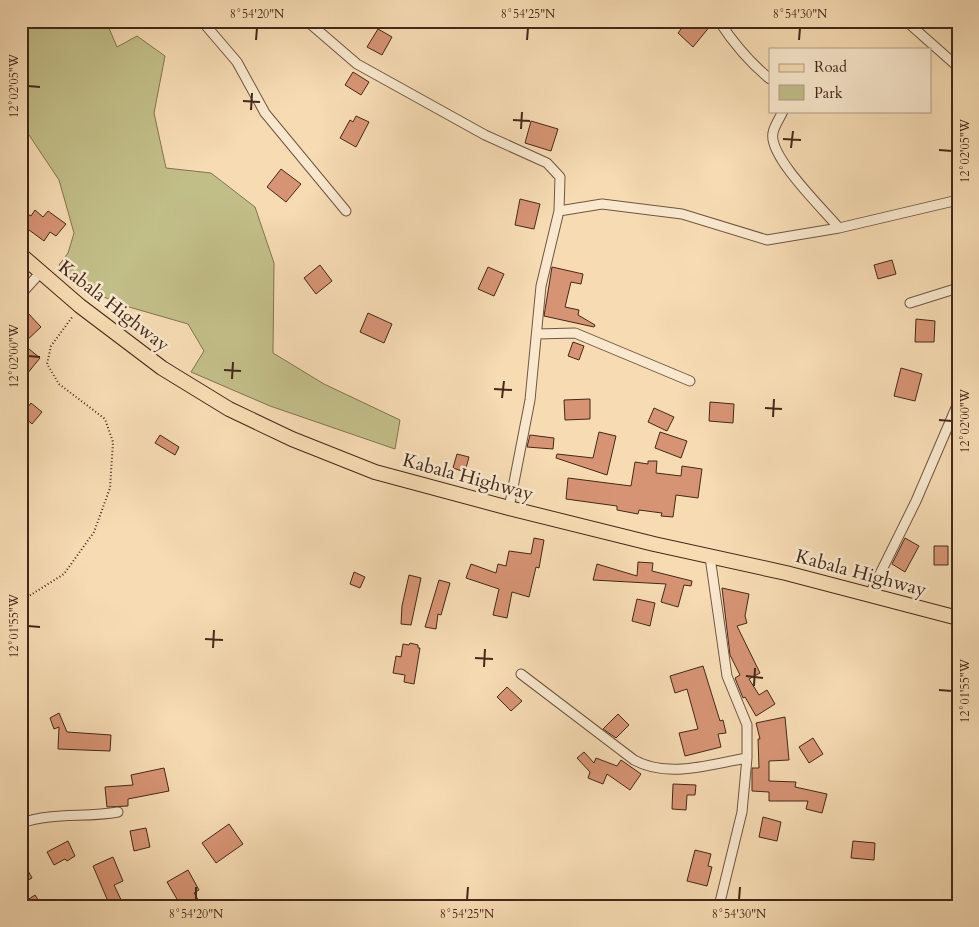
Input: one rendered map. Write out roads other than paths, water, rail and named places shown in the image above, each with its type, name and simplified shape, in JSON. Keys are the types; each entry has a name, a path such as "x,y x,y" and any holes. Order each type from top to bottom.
{"main road":[{"name":"Kabala Highway","path":"21,256 80,306 162,368 229,409 292,439 375,472 509,508 957,615"}],"street":[{"path":"202,21 237,62 265,113 346,211"},
{"path":"307,21 357,64 485,135 547,163 560,177 560,211 541,286 530,400 509,508"},
{"path":"719,21 753,66 769,78"},
{"path":"906,21 958,67"},
{"path":"783,112 773,133 774,146 785,165 839,228"},
{"path":"560,211 602,204 682,214 767,240 839,228 958,200"},
{"path":"21,294 41,272"},
{"path":"910,302 958,288"},
{"path":"537,334 575,333 690,382"},
{"path":"870,594 916,501 958,403"},
{"path":"710,557 728,676 747,725 747,758 742,812 719,906"},
{"path":"521,674 634,760 648,768 668,771 747,758"},
{"path":"21,823 48,816 96,816 118,812"}]}
